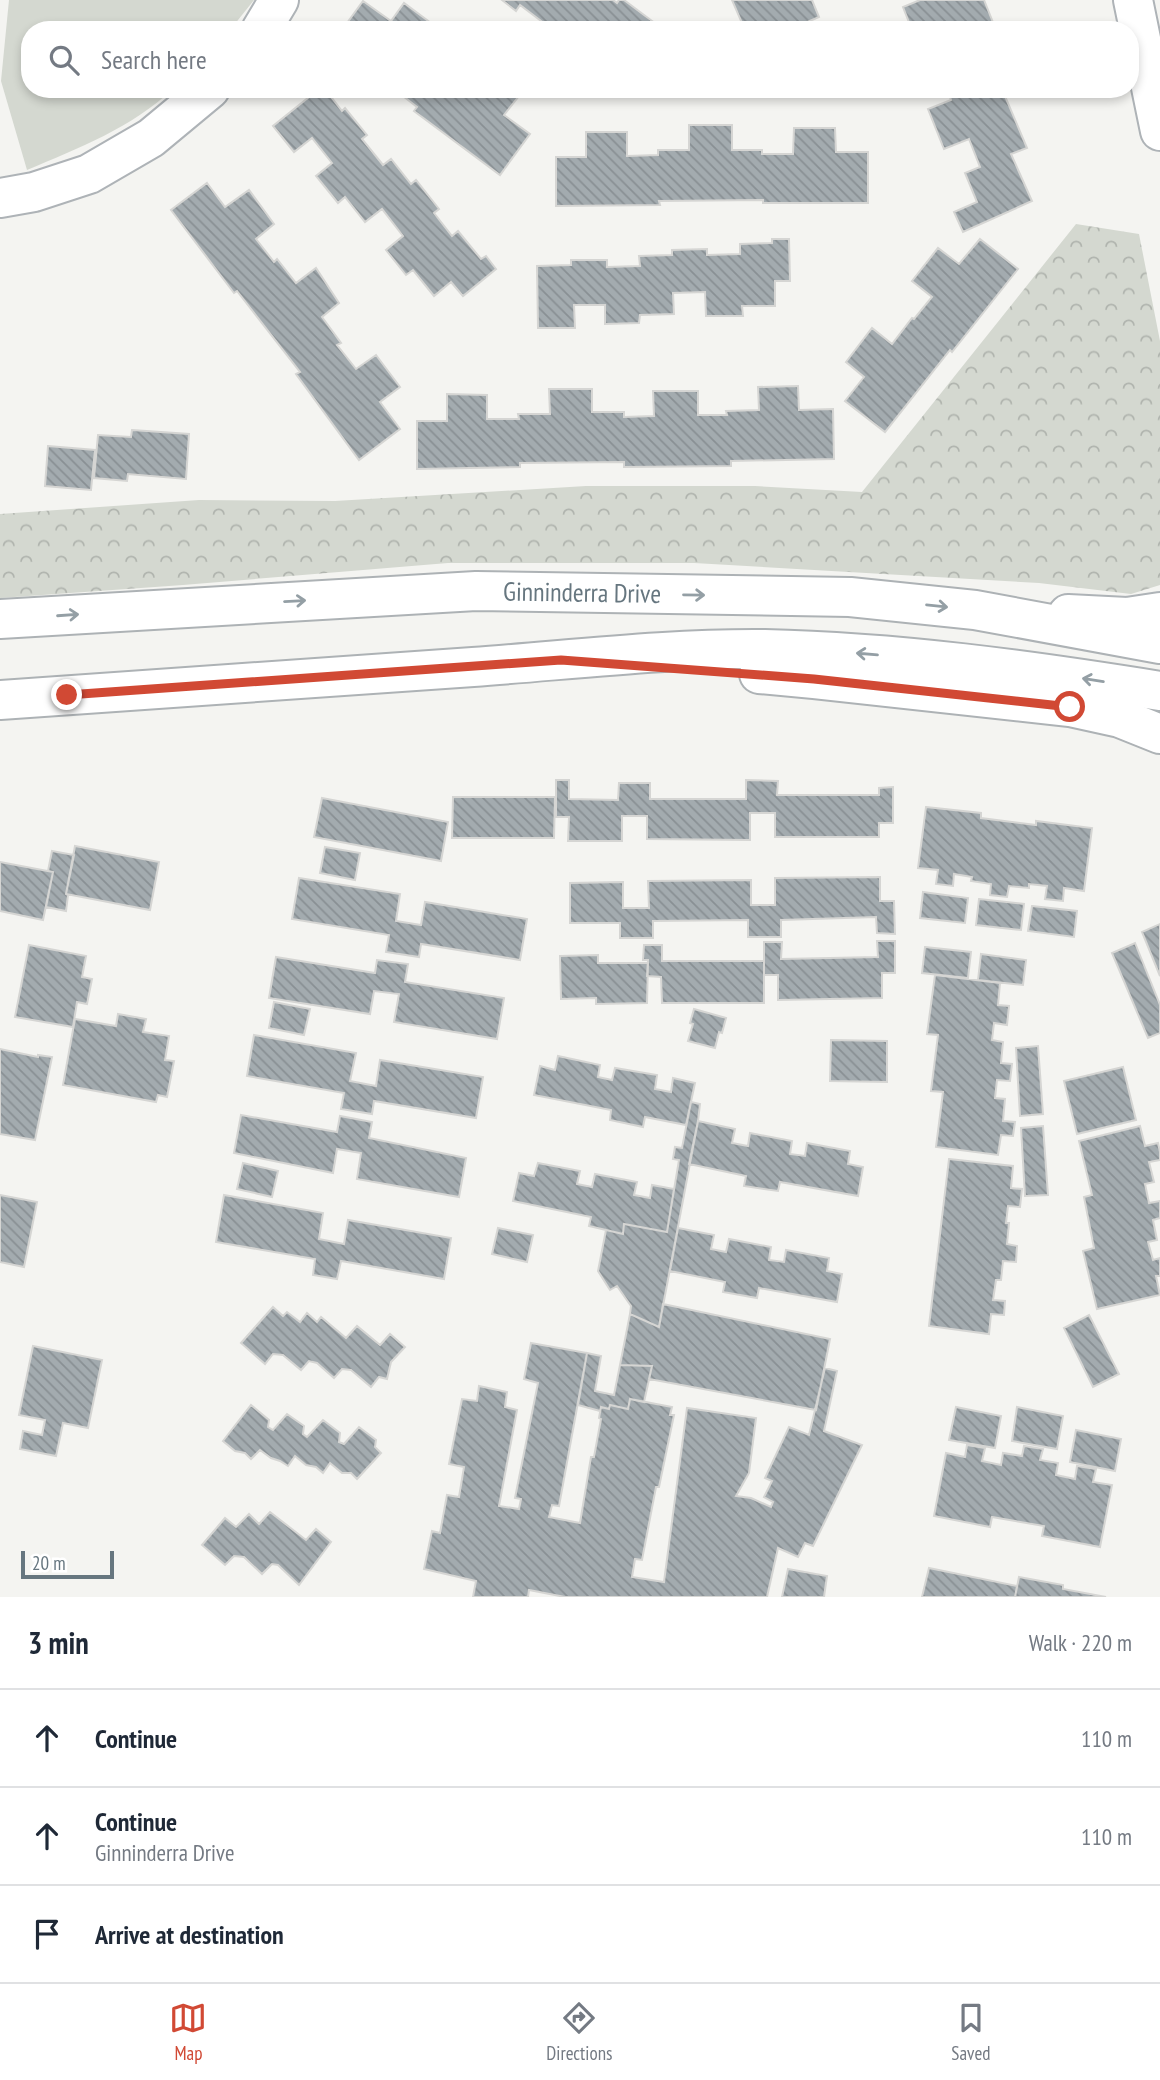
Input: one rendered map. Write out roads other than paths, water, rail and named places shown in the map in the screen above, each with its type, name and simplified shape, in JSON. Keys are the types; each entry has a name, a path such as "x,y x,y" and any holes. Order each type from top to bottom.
{"main road":[{"path":"266,21 279,0"},
{"path":"1133,0 1137,21"},
{"path":"1139,29 1160,131"},
{"path":"0,198 34,192 89,174 151,138 199,98"},
{"name":"Ginninderra Drive","path":"0,619 476,591 850,597 975,610 1160,644"},
{"path":"975,610 1127,617 1160,612"},
{"path":"0,700 561,660 762,649 854,653 1024,670 1160,691"},
{"path":"561,660 814,679 1036,702 1120,718 1160,734"}]}
